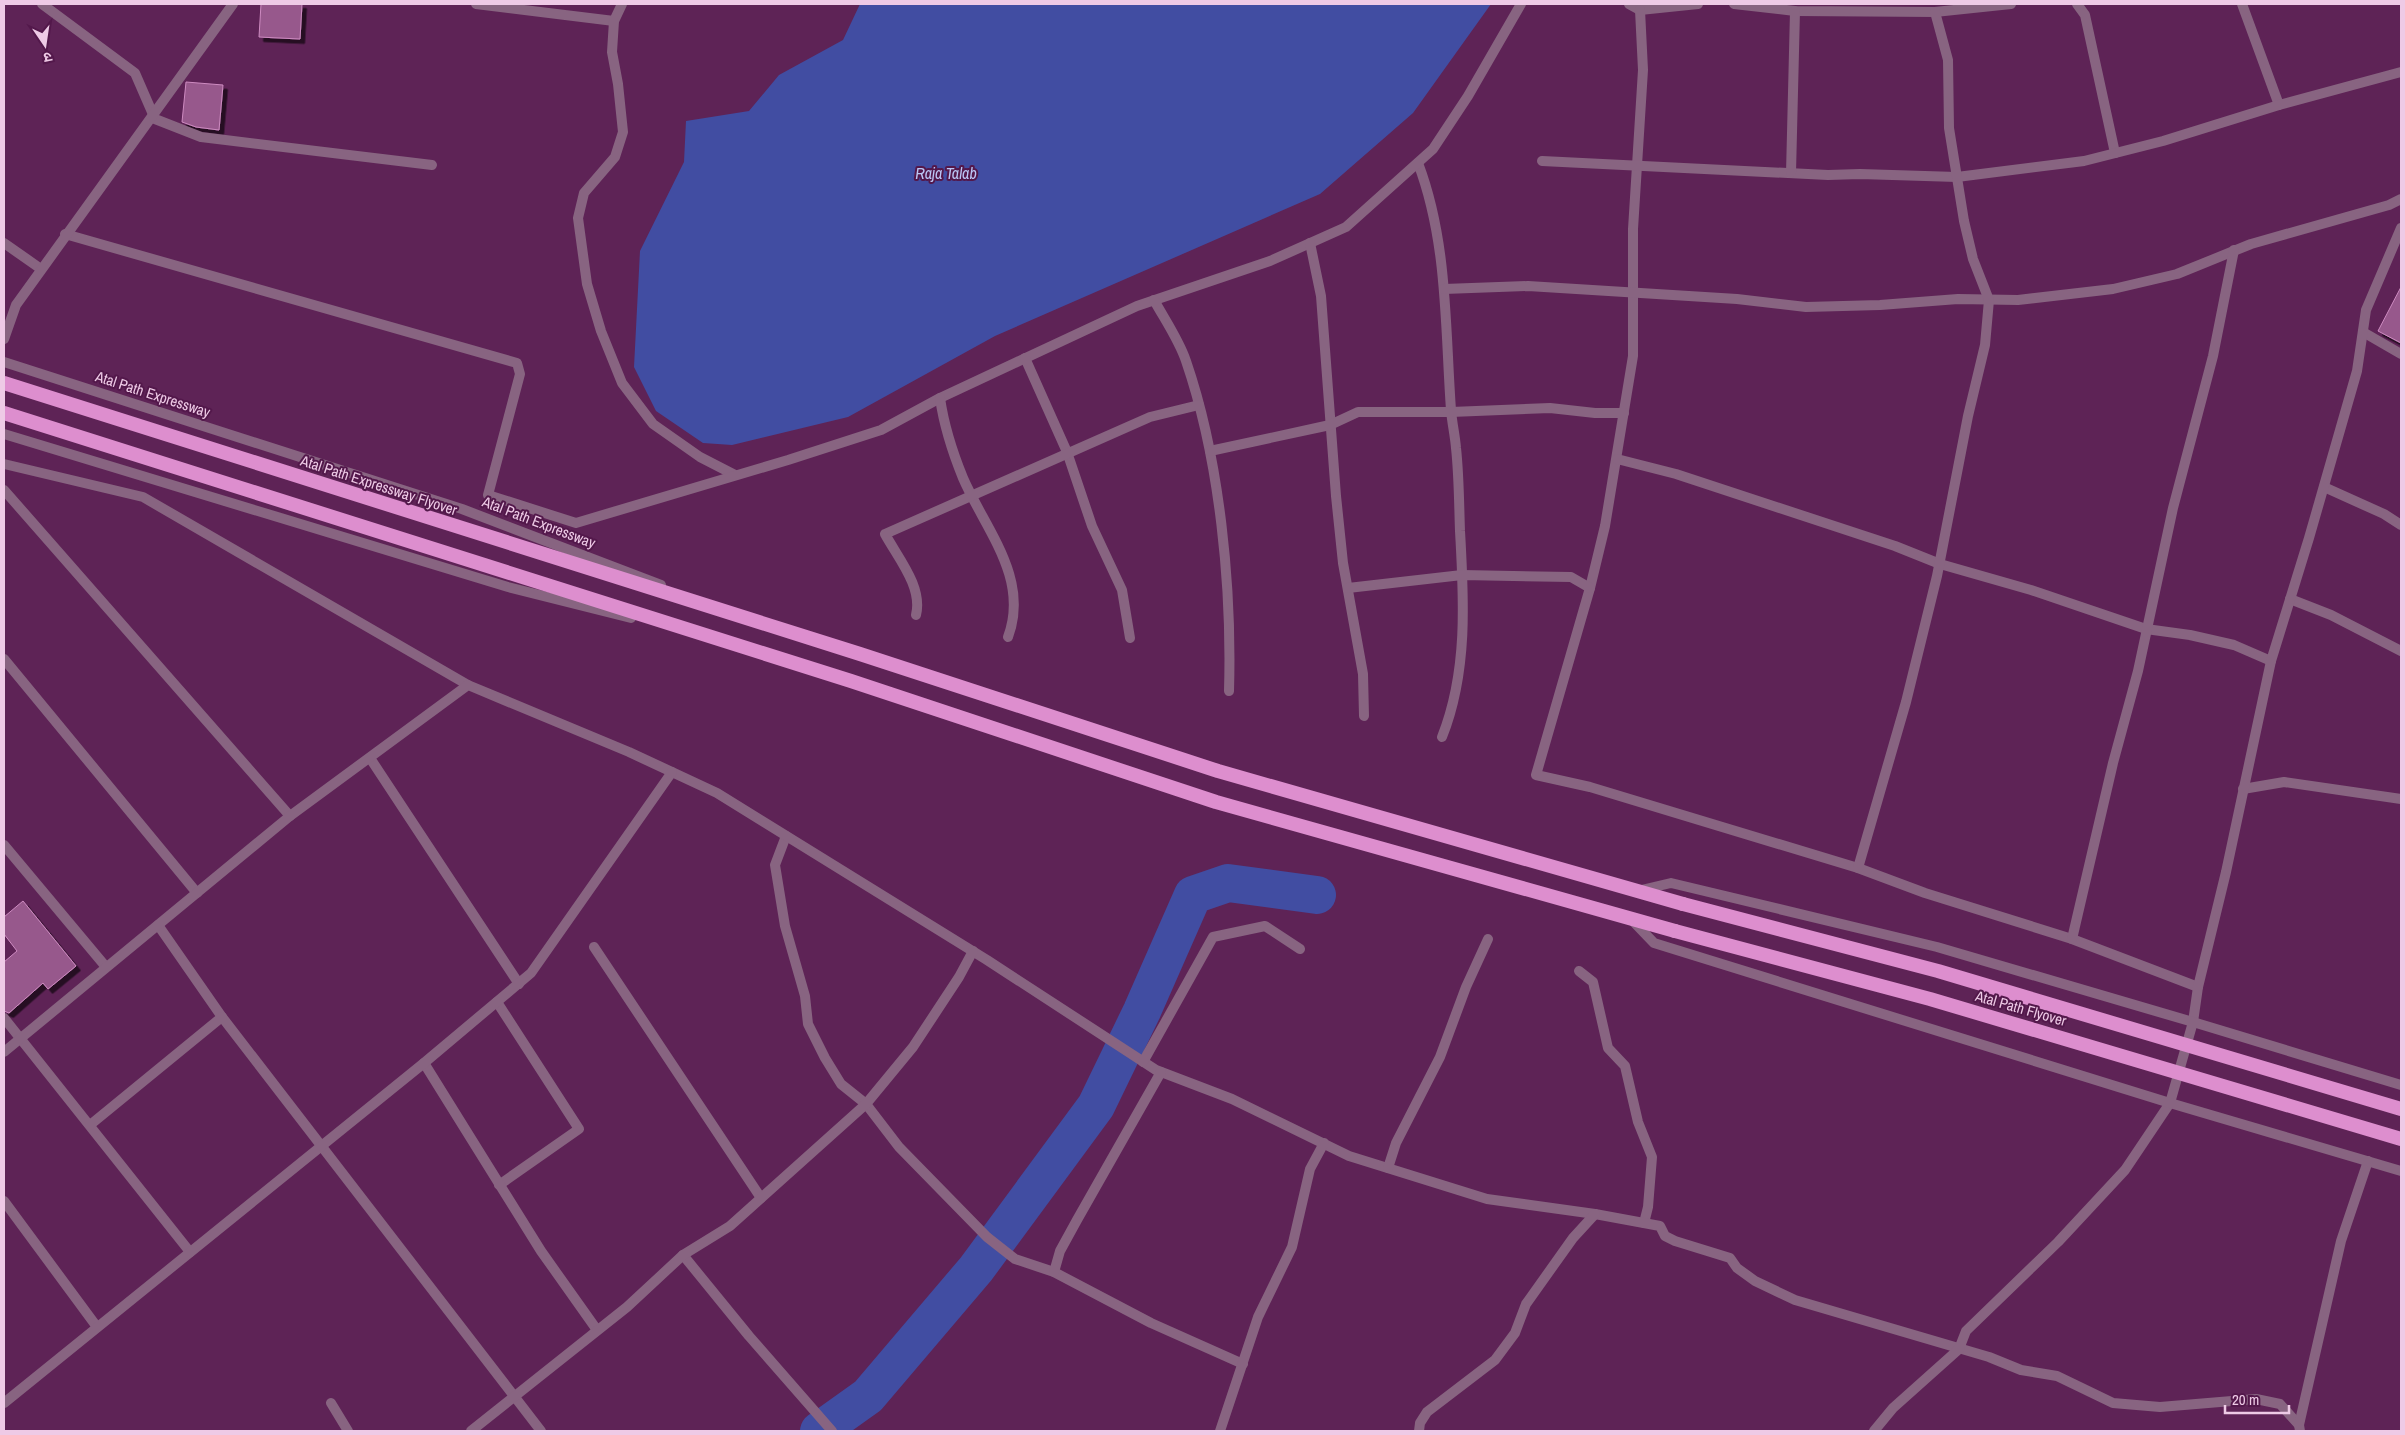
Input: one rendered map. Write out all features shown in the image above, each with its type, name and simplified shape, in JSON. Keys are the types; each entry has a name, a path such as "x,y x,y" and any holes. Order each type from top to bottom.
{"highway":[{"name":"Atal Path Expressway Flyover","path":"4,383 745,618 1218,771"},
{"path":"4,413 734,644"},
{"name":"Atal Path Flyover","path":"734,644 1216,802 1675,932 1939,1002 2401,1139"},
{"name":"Atal Path Flyover","path":"1218,771 1636,891 1938,971 2401,1109"}],"street":[{"path":"42,4 135,73 155,119 201,138 432,165"},
{"path":"4,339 16,305 65,234 233,4"},
{"path":"476,4 614,21"},
{"path":"622,4 614,21 612,52 618,84 623,132 615,158 584,193 578,218 587,284 601,331 622,383 653,424 700,457 735,475"},
{"path":"65,234 517,364 520,374 488,495 576,522 881,430 940,398 1154,300 1270,261 1346,227 1433,149 1468,96 1521,4"},
{"path":"1629,4 1640,10 1698,4"},
{"path":"1734,4 1935,12 2011,4"},
{"path":"2077,4 2085,15 2116,154"},
{"path":"2242,4 2279,105"},
{"path":"1791,172 1801,8"},
{"path":"1640,10 1643,70 1632,228 1633,356 1617,459 1590,588 1536,776 1599,789 1858,868 1925,893 2072,939 2198,987"},
{"path":"1858,868 1906,702 1940,564 1968,416 1986,345 1989,300 1968,240 1950,128 1948,60 1935,12"},
{"path":"1542,161 1791,172 1828,176 1860,174 1957,177 2084,162 2230,122 2279,105 2401,72"},
{"path":"1418,163 1428,190 1440,242 1451,412 1456,448 1462,575 1463,636 1450,719 1442,737"},
{"path":"1444,289 1528,286 1737,300 1806,307 1880,305 1958,299 2018,300 2113,289 2177,274 2251,244 2389,205 2401,199"},
{"path":"1874,1431 1893,1408 1959,1349 1966,1331 2058,1242 2125,1170 2170,1103 2193,1022 2198,987 2226,872 2270,661 2324,487 2357,370 2366,310 2401,228"},
{"path":"4,243 41,269"},
{"path":"1310,243 1321,296 1330,425 1343,563 1363,674 1364,716"},
{"path":"2072,939 2113,763 2138,671 2173,508 2213,356 2234,250"},
{"path":"1154,300 1186,359 1210,452 1222,532 1230,642 1229,691"},
{"path":"2362,332 2401,354"},
{"path":"1025,358 1067,452 1092,526 1122,590 1130,638"},
{"name":"Atal Path Expressway","path":"4,362 462,509 745,618"},
{"path":"940,398 945,430 972,495 1000,549 1014,591 1015,620 1008,637"},
{"path":"916,615 919,603 914,587 885,534 1067,452 1116,434 1150,418 1199,405"},
{"path":"1210,452 1330,425 1358,412 1451,412 1550,408 1595,413 1624,413"},
{"path":"4,434 508,587 734,644"},
{"path":"1617,459 1676,474 1895,546 1940,564 2032,590 2146,629 2190,635 2234,645 2270,661"},
{"path":"4,464 143,497 468,685 717,793 973,951 1161,1072 1232,1099 1349,1156 1487,1199 1595,1214 1660,1226 1665,1236 1675,1241 1730,1258 1737,1268 1755,1281 1795,1300 1959,1349 2021,1370 2057,1376 2113,1403 2160,1407 2256,1399 2280,1404 2299,1428"},
{"path":"2324,487 2384,514 2401,525"},
{"path":"4,490 290,816"},
{"path":"1348,588 1462,575 1571,577 1590,588"},
{"path":"2290,599 2331,615 2401,651"},
{"path":"4,659 197,892"},
{"path":"4,1052 290,816 468,685"},
{"path":"370,758 519,984"},
{"path":"5,1398 97,1327 424,1063 531,973 672,772"},
{"path":"2242,789 2284,782 2401,799"},
{"path":"786,836 775,865 785,926 804,996 808,1024 841,1084 866,1104 899,1147 987,1237 1015,1259 1054,1272 1151,1323 1242,1364"},
{"path":"4,845 106,967"},
{"path":"1636,891 1671,883 1937,948 2193,1022 2401,1085"},
{"path":"1630,918 1654,943 2170,1103 2401,1171"},
{"path":"158,925 222,1017 541,1431"},
{"path":"1143,1062 1213,937 1266,926 1300,949"},
{"path":"1388,1168 1396,1143 1440,1056 1466,987 1488,939"},
{"path":"594,947 761,1198"},
{"path":"471,1431 627,1307 683,1255 730,1226 866,1104 913,1047 959,977 973,951"},
{"path":"1579,972 1593,982 1608,1048 1625,1066 1638,1122 1652,1157 1648,1207 1644,1223"},
{"path":"497,1002 579,1129 499,1185"},
{"path":"90,1125 222,1017"},
{"path":"4,1018 190,1252"},
{"path":"424,1063 541,1251 597,1330"},
{"path":"1054,1272 1060,1251 1161,1072"},
{"path":"1220,1431 1258,1317 1292,1247 1310,1169 1324,1143"},
{"path":"2299,1428 2341,1241 2368,1161"},
{"path":"4,1201 97,1327"},
{"path":"1419,1431 1420,1423 1427,1412 1495,1360 1515,1333 1526,1304 1555,1266 1573,1238 1595,1214"},
{"path":"683,1255 749,1336 832,1431"},
{"path":"331,1403 348,1431"}],"water":[{"name":"Raja Talab","path":"860,4 1491,4 1413,113 1320,194 995,336 848,417 732,445 703,443 656,411 634,367 640,251 684,162 686,121 749,111 779,75 843,40"}],"building":[{"path":"261,4 302,4 300,39 259,37"},
{"path":"186,82 223,85 219,130 196,127 182,122"},
{"path":"2401,287 2401,343 2378,331"},
{"path":"23,901 76,966 48,989 43,983 9,1013 4,1011 4,962 17,951 4,934 4,917"}],"waterway":[{"path":"819,1431 868,1396 976,1269 1096,1106 1142,1011 1193,895 1228,883 1317,895"}]}
